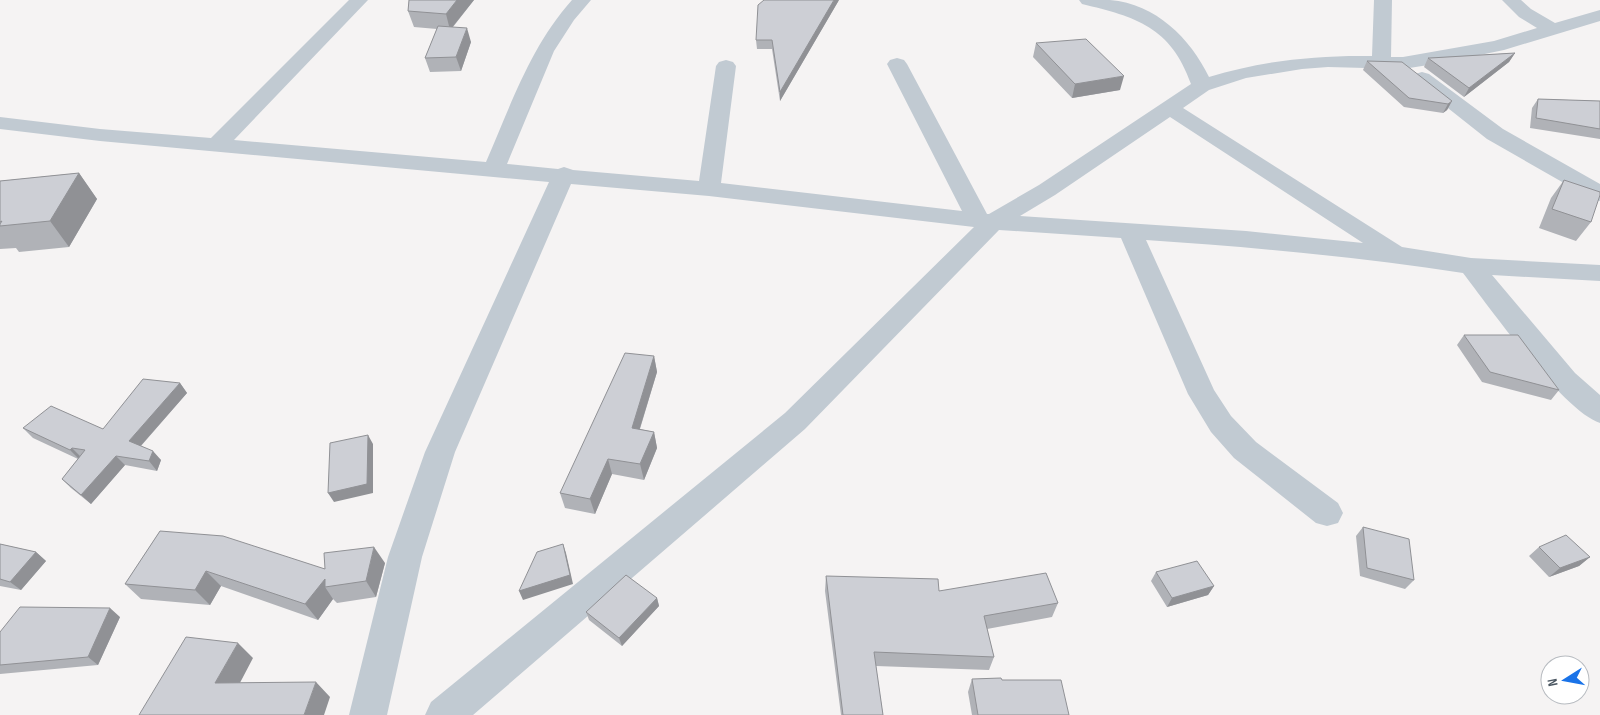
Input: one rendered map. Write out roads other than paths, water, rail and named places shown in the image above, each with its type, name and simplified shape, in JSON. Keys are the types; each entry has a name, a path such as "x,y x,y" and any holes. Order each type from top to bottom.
{"street":[{"path":"217,145 359,0"},
{"path":"494,170 544,51 567,17 582,0"},
{"path":"1088,0 1132,10 1153,12 1197,70 1202,86"},
{"path":"1381,63 1383,0"},
{"path":"1511,0 1525,14 1552,29"},
{"path":"444,715 795,421 884,333 985,221 1047,190 1202,86 1243,73 1302,62 1403,63 1497,46 1600,15"},
{"path":"1403,63 1495,134 1600,194"},
{"path":"897,64 985,221"},
{"path":"709,189 726,66"},
{"path":"1168,108 1399,255"},
{"path":"0,122 100,135 494,170 564,174 985,221 1246,239 1399,255 1471,266 1600,273"},
{"path":"368,715 405,558 440,452 564,174"},
{"path":"1128,230 1202,394 1221,424 1245,450 1327,513"},
{"path":"1471,266 1500,304 1565,380 1600,412"}]}
